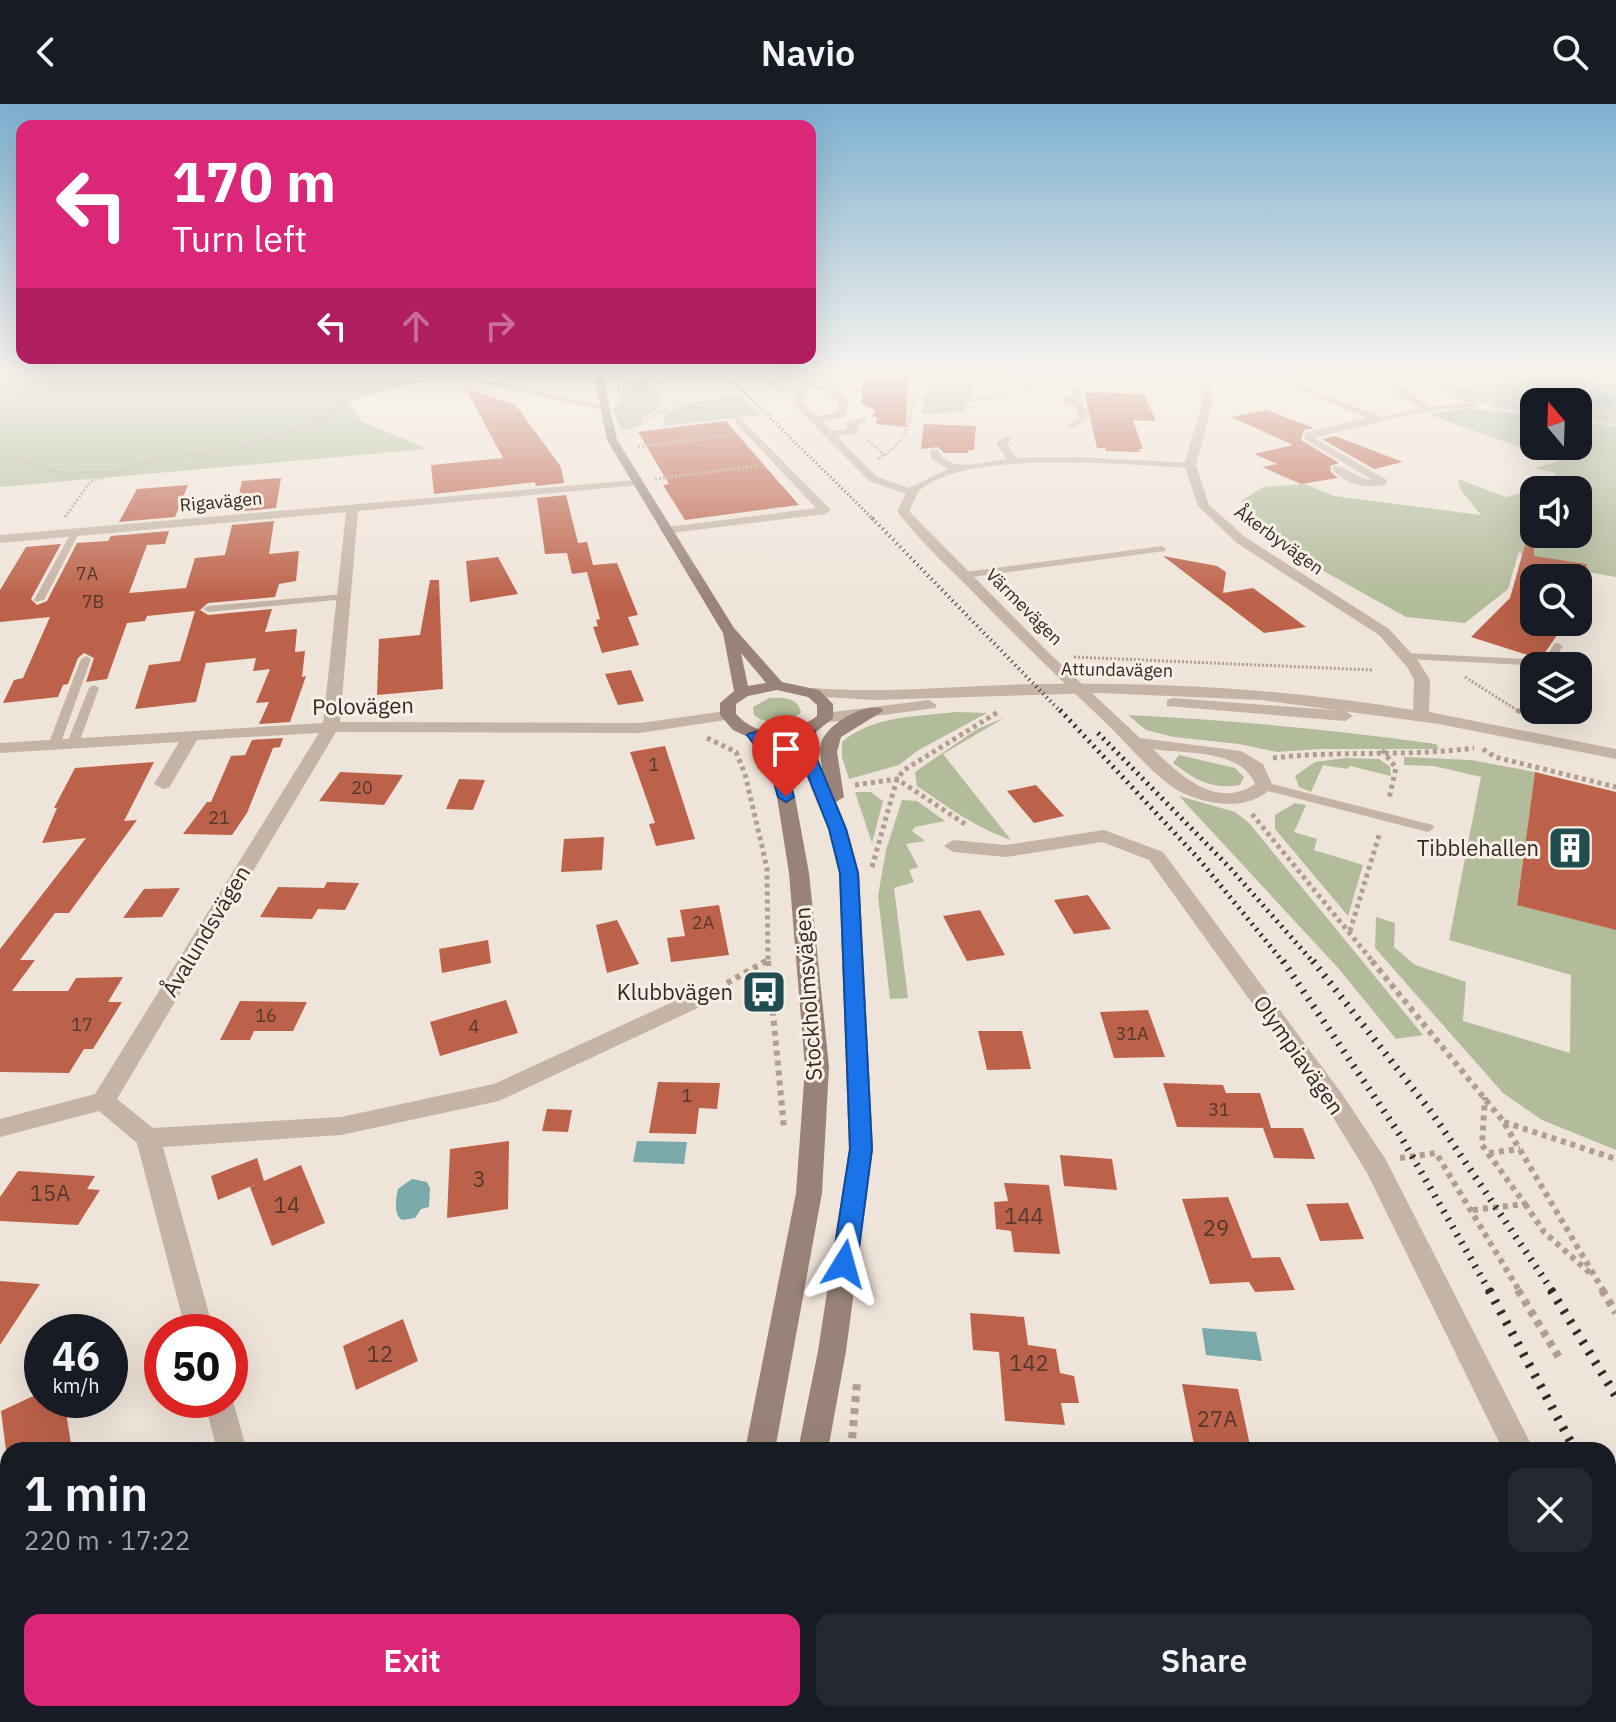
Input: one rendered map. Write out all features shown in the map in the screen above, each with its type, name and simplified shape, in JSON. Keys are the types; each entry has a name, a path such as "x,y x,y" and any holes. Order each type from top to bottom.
{"main road":[{"path":"617,449 728,630 777,685"},
{"path":"728,630 742,692"},
{"path":"777,685 813,693 825,704 825,718 808,731 791,736 755,735 741,730 726,716 726,707 742,692 777,685"},
{"path":"838,829 827,743 841,727 875,711"},
{"name":"Stockholmsvägen","path":"808,731 809,759 838,829 849,873 861,1149 832,1351 815,1442"},
{"name":"Stockholmsvägen","path":"755,735 777,763 786,797 799,873 817,1067 809,1193 762,1442"}],"street":[{"path":"667,531 825,510 763,449"},
{"path":"843,449 873,479 908,491 954,468 1076,460 1190,465 1195,449"},
{"path":"1005,449 1014,462"},
{"path":"1325,449 1383,482 1373,484 1352,480 1337,468"},
{"path":"934,452 935,457 954,468"},
{"name":"Åkerbyvägen","path":"1190,465 1204,506 1241,540 1384,632 1422,680 1421,714"},
{"name":"Rigavägen","path":"0,539 636,483"},
{"name":"Värmevägen","path":"908,491 903,511 1045,657 1181,785 1204,795 1238,799 1252,796 1264,786"},
{"name":"Åvalundsvägen","path":"103,1101 331,727 352,509"},
{"name":"Attundavägen","path":"813,693 845,696 1002,689 1148,695 1345,716 1421,714 1616,754"},
{"name":"Attundavägen","path":"825,718 923,705 1011,707 1148,695"},
{"name":"Polovägen","path":"0,748 331,727 640,728 726,716"},
{"path":"163,784 191,736"},
{"path":"1135,742 1235,755 1257,768 1264,786"},
{"name":"Olympiavägen","path":"953,846 1006,851 1104,836 1156,856 1334,1100 1377,1167 1515,1442"},
{"path":"148,1138 341,1126 499,1092 709,994"},
{"path":"0,1128 103,1101 148,1138 195,1314"},
{"path":"224,1418 230,1442"}],"lane":[{"path":"39,600 76,531"},
{"path":"965,575 1162,549"},
{"path":"208,609 343,597"},
{"path":"1406,656 1547,663 1558,646"},
{"path":"54,745 86,659"},
{"path":"73,743 94,688"},
{"path":"1264,786 1428,828"}],"path":[{"path":"55,533 90,482 147,462 237,449"},
{"path":"627,467 646,464 638,449"},
{"path":"857,463 881,459 894,449"},
{"path":"0,456 13,457 61,473 116,472"},
{"path":"654,479 757,466"},
{"path":"1060,657 1373,670"},
{"path":"1453,673 1467,677 1527,715 1501,709"},
{"path":"868,879 880,847 897,779 904,770 984,718 1011,707"},
{"path":"673,725 736,752 750,794 767,868 768,960 784,1130"},
{"path":"1264,759 1322,752 1452,751 1481,746 1495,757 1616,787"},
{"path":"1350,931 1385,817 1396,768 1382,750"},
{"path":"855,785 897,779 1006,851"},
{"path":"750,794 765,793"},
{"path":"1247,808 1485,1096 1520,1149 1616,1313"},
{"path":"709,994 768,960"},
{"path":"1485,1096 1482,1145 1544,1232 1594,1276"},
{"path":"1503,1121 1616,1159"},
{"path":"1390,1148 1398,1159 1436,1153 1560,1359"},
{"path":"1488,1153 1520,1149"},
{"path":"1473,1210 1525,1204"}],"green space":[{"path":"0,449 427,449 0,487"},
{"path":"1592,449 1616,449 1616,577 1592,573 1592,564 1522,555 1519,551 1508,589 1465,623 1406,617 1300,558 1241,501 1263,487 1305,484 1334,496 1481,515 1460,489 1458,479 1506,497 1520,493 1520,548 1592,548 1592,476 1555,476 1555,473 1535,468 1559,461 1556,460 1592,460"},
{"path":"769,698 793,701 801,712 791,720 778,723 754,715 753,707"},
{"path":"956,712 987,713 917,751 899,765 849,779 842,757 842,742 854,733 881,722"},
{"path":"1128,715 1321,730 1436,744 1439,749 1277,752 1239,744 1174,737 1146,730"},
{"path":"1004,718 943,754 1011,840 974,823 917,786 915,772 977,729"},
{"path":"1179,755 1235,768 1244,777 1240,785 1212,785 1173,763"},
{"path":"1404,757 1471,760 1535,772 1517,904 1616,930 1616,1150 1542,1120 1503,1093 1375,948 1376,917 1395,923 1394,947 1415,965 1466,982 1463,1021 1570,1053 1571,975 1449,940 1481,777 1434,766 1404,765"},
{"path":"1346,758 1379,759 1390,767 1391,776 1350,766 1347,769 1323,765 1311,792 1299,787 1295,776 1315,762"},
{"path":"855,792 871,792 883,801 872,843"},
{"path":"1179,796 1235,812 1249,823 1423,1035 1396,1039 1339,969"},
{"path":"902,800 917,801 945,821 915,827 912,831 925,841 906,844 918,867 909,870 914,882 894,888 908,998 890,999 878,896 886,850"},
{"path":"1295,803 1306,805 1294,832 1317,839 1314,850 1363,865 1348,916 1275,829 1275,815"}],"water":[{"path":"637,1141 687,1142 684,1164 633,1162"},
{"path":"412,1179 427,1182 430,1188 429,1207 421,1209 415,1218 402,1220 396,1210 398,1189"},
{"path":"1202,1328 1256,1332 1262,1361 1206,1355"}],"building":[{"path":"498,449 547,449 561,467 564,483 536,486 535,482 434,494 431,465 503,458"},
{"path":"648,449 750,449 799,505 685,520 663,485 669,484"},
{"path":"940,449 974,449 968,450 968,453 944,453"},
{"path":"1105,449 1143,449 1139,449 1140,452"},
{"path":"1278,449 1315,449 1339,463 1330,466 1331,472 1338,478 1301,484 1262,467 1277,464 1254,454"},
{"path":"1338,449 1368,449 1403,462 1374,469"},
{"path":"281,478 276,508 235,512 242,481"},
{"path":"188,485 175,517 119,522 137,489"},
{"path":"566,495 578,543 587,542 593,565 617,563 638,615 628,617 639,645 602,653 593,627 598,626 596,620 600,619 587,572 572,574 567,553 545,554 537,498"},
{"path":"274,521 269,554 299,551 296,581 279,584 275,597 208,603 200,610 208,615 272,609 265,632 297,629 295,652 305,651 302,677 306,676 290,722 259,724 269,702 256,703 270,669 253,671 256,658 206,663 196,702 135,709 149,665 180,661 195,611 147,616 145,621 127,623 107,679 86,682 94,658 84,653 78,658 68,684 63,685 58,697 3,703 14,680 23,678 50,617 0,622 0,590 26,547 61,544 31,599 37,605 47,601 77,543 108,541 111,536 169,531 165,544 147,545 129,593 186,588 195,558 225,555 232,525"},
{"path":"1524,548 1534,548 1534,556 1587,564 1520,564 1520,636 1556,636 1545,652 1520,653 1471,637 1510,598"},
{"path":"1163,556 1217,566 1226,572 1223,593 1253,588 1306,627 1264,633"},
{"path":"498,557 518,594 470,602 466,561"},
{"path":"430,580 439,580 443,689 377,695 379,639 420,635"},
{"path":"631,670 644,701 618,705 605,674"},
{"path":"283,738 280,747 273,748 247,813 232,835 183,834 207,802 211,802 231,756 245,755 252,740"},
{"path":"665,746 695,839 656,846 649,824 655,823 630,752"},
{"path":"154,762 124,821 137,820 69,913 55,913 20,960 35,960 12,991 68,991 76,978 123,977 108,1002 122,1002 93,1049 84,1049 69,1073 0,1072 0,949 86,838 42,843 57,808 54,808 75,768"},
{"path":"340,772 403,775 384,805 319,801"},
{"name":"Tibblehallen","path":"1535,772 1616,792 1616,930 1517,905"},
{"path":"459,779 485,780 473,810 446,809"},
{"path":"1036,785 1064,816 1034,823 1007,791"},
{"path":"604,837 602,870 561,872 564,839"},
{"path":"327,882 359,883 345,910 318,909 312,919 260,917 278,887 324,888"},
{"path":"180,888 162,917 123,918 144,889"},
{"path":"1088,895 1111,929 1074,934 1054,900"},
{"path":"719,905 729,955 671,962 667,938 685,936 680,910"},
{"path":"980,910 1005,955 967,961 943,916"},
{"path":"617,920 639,964 607,973 596,925"},
{"path":"488,940 491,963 442,973 439,949"},
{"path":"506,1000 518,1033 440,1056 430,1022"},
{"path":"240,1001 307,1002 293,1031 254,1031 250,1040 220,1040"},
{"path":"1148,1010 1165,1057 1114,1058 1100,1012"},
{"path":"978,1031 1022,1031 1031,1069 987,1070"},
{"path":"658,1082 720,1083 717,1109 699,1108 696,1134 649,1133"},
{"path":"1163,1083 1223,1085 1226,1093 1260,1093 1271,1128 1177,1127"},
{"path":"547,1109 572,1110 568,1132 542,1131"},
{"path":"1263,1128 1303,1128 1315,1159 1274,1158"},
{"path":"509,1141 508,1209 447,1218 450,1149"},
{"path":"1060,1155 1112,1159 1117,1190 1064,1186"},
{"path":"257,1158 264,1181 218,1200 211,1176"},
{"path":"301,1165 325,1223 272,1246 250,1187"},
{"path":"18,1171 95,1176 87,1189 100,1190 78,1225 0,1221 0,1197"},
{"path":"1004,1183 1049,1185 1060,1254 1014,1252 1011,1231 996,1229 994,1202 1008,1201"},
{"path":"1228,1197 1252,1258 1280,1257 1295,1290 1255,1292 1249,1282 1210,1284 1182,1199"},
{"path":"1348,1203 1364,1239 1320,1241 1306,1204"},
{"path":"0,1281 40,1284 0,1345"},
{"path":"970,1313 1024,1317 1028,1345 1056,1349 1060,1373 1074,1376 1079,1403 1061,1403 1065,1425 1005,1421 999,1352 973,1350"},
{"path":"403,1319 418,1361 356,1390 343,1346"},
{"path":"1182,1384 1238,1389 1249,1442 1193,1442"},
{"path":"24,1400 24,1418 67,1418 71,1442 5,1442 1,1411"}],"railway":[{"path":"802,449 873,519"},
{"path":"873,519 1061,712"},
{"path":"1060,710 1198,858 1284,963"},
{"path":"1098,733 1231,869 1314,963"},
{"path":"1283,961 1400,1135 1490,1292"},
{"path":"1313,961 1432,1113 1553,1292"},
{"path":"1489,1290 1571,1442"},
{"path":"1551,1290 1616,1396"}],"place":[{"name":"Tibblehallen","path":"1570,848"},
{"name":"Klubbvägen","path":"764,992"}],"route":[{"path":"786,797 777,763 755,735 791,736 808,731 809,759 838,829 849,873 861,1149 844,1264"}]}
